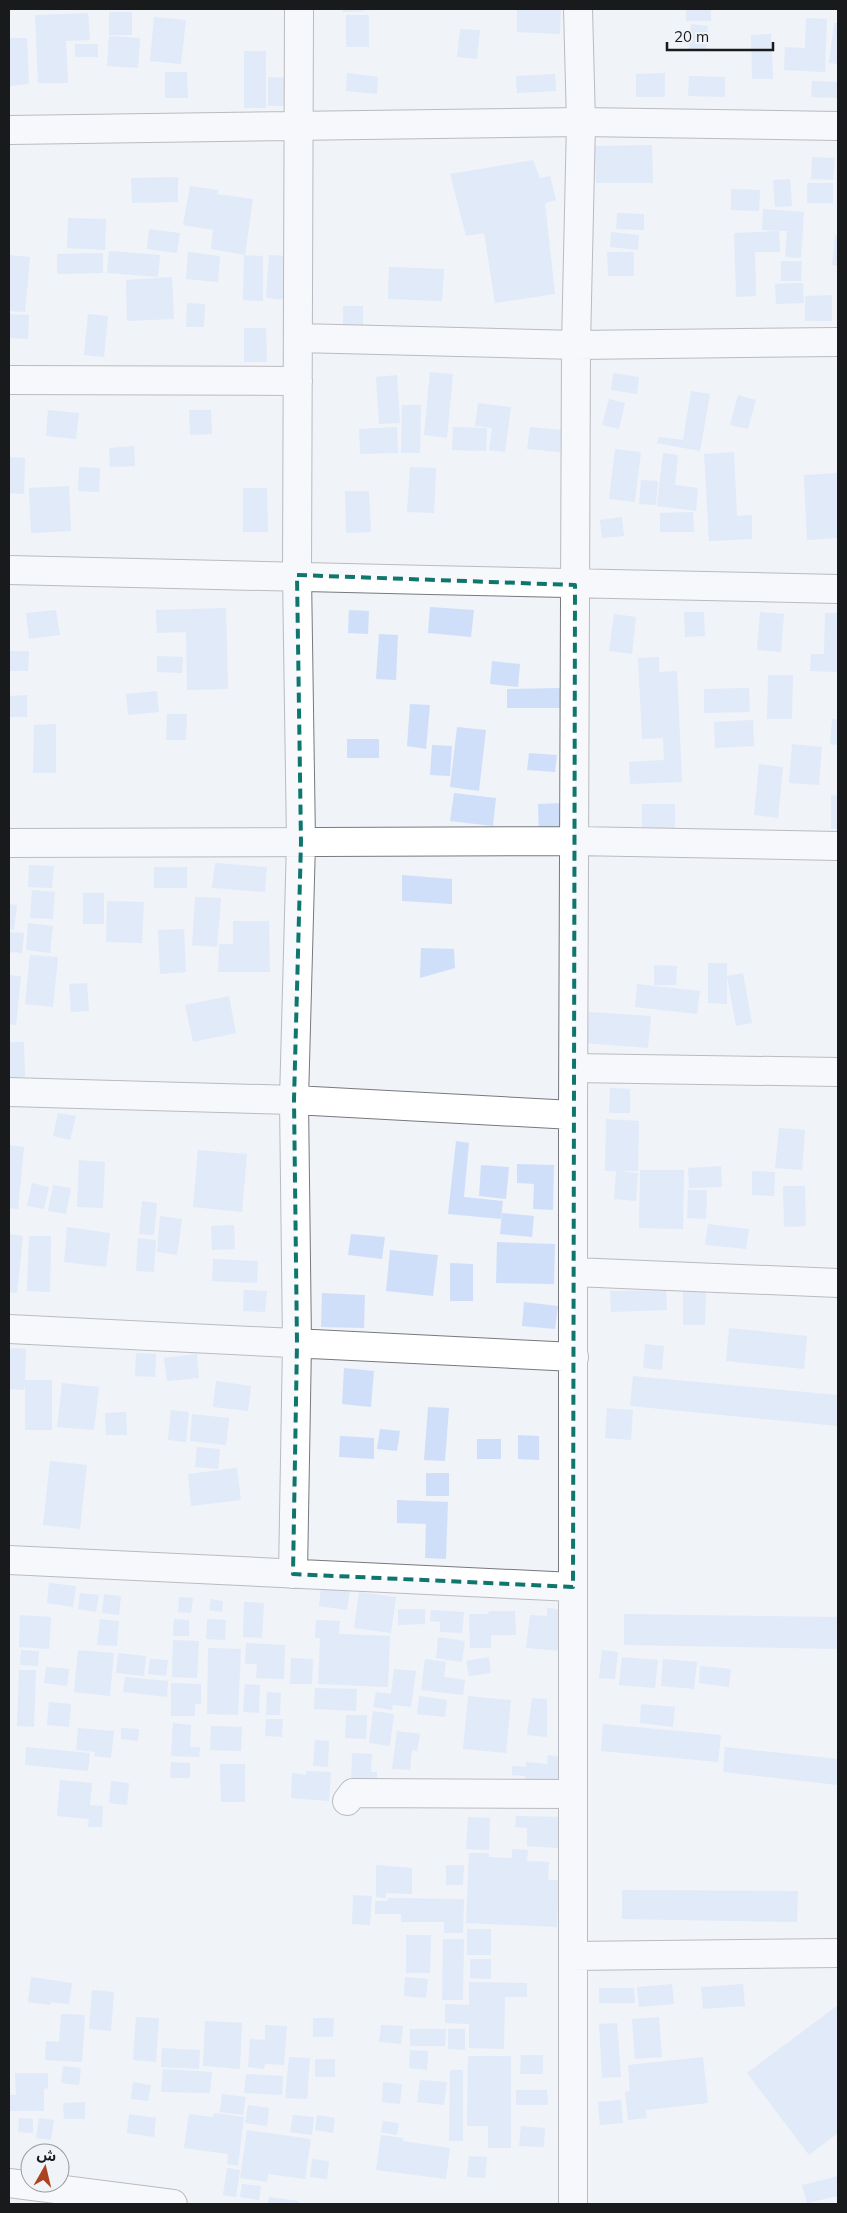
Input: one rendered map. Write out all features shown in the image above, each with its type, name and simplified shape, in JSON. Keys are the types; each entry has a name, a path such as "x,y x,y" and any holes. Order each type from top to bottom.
{"street":[{"path":"293,1574 297,1343 294,1100 300,842 297,575 300,9"},
{"path":"573,2204 573,1114 576,345 581,122 578,9"},
{"path":"9,130 581,122 838,126"},
{"path":"298,338 576,345 838,342"},
{"path":"9,380 298,381"},
{"path":"9,570 297,575 576,585 838,589"},
{"path":"9,843 575,841 838,846"},
{"path":"574,1068 838,1072"},
{"path":"9,1092 294,1100 573,1114"},
{"path":"574,1272 838,1283"},
{"path":"9,1329 574,1357"},
{"path":"9,1560 573,1587"},
{"path":"347,1801 353,1793 573,1794"},
{"path":"573,1956 838,1953"},
{"path":"9,2183 173,2204"}],"highlighted area":[{"path":"297,575 575,585 573,1587 293,1574 297,1343 294,1100 301,842"}],"building":[{"path":"343,9 365,9 365,11 343,12"},
{"path":"517,9 561,9 560,34 517,32"},
{"path":"686,9 711,9 711,21 686,21"},
{"path":"109,12 132,12 132,35 109,35"},
{"path":"88,13 90,40 66,41 68,83 38,83 35,15"},
{"path":"346,15 369,15 369,47 346,47"},
{"path":"154,17 186,20 181,64 150,61"},
{"path":"806,18 827,19 825,72 784,70 785,47 805,48"},
{"path":"834,23 838,23 838,64 829,63"},
{"path":"691,24 708,26 706,51 689,50"},
{"path":"460,29 480,30 477,59 457,57"},
{"path":"771,34 773,79 752,79 751,35"},
{"path":"109,36 140,38 138,68 107,66"},
{"path":"9,38 27,38 29,84 9,86"},
{"path":"75,44 98,44 98,57 75,57"},
{"path":"244,51 266,51 266,108 244,108"},
{"path":"165,72 187,72 188,98 165,98"},
{"path":"347,73 378,77 377,94 346,91"},
{"path":"665,73 665,97 636,97 636,74"},
{"path":"555,74 556,91 517,93 516,76"},
{"path":"689,76 725,77 725,97 688,96"},
{"path":"268,77 286,78 285,106 268,106"},
{"path":"812,81 838,82 838,98 811,97"},
{"path":"652,145 653,183 596,183 595,146"},
{"path":"812,157 835,158 833,180 811,179"},
{"path":"533,160 540,178 550,176 556,200 545,203 555,294 495,303 484,233 466,236 450,174"},
{"path":"178,177 178,202 132,203 131,178"},
{"path":"790,179 792,206 775,207 773,180"},
{"path":"807,183 833,183 833,203 807,203"},
{"path":"190,186 218,190 217,194 253,199 245,255 211,249 213,230 183,225"},
{"path":"731,189 760,190 759,211 731,210"},
{"path":"763,209 804,212 801,258 785,257 787,231 762,230"},
{"path":"617,213 644,214 644,230 616,229"},
{"path":"68,218 106,219 105,250 67,248"},
{"path":"149,229 180,233 177,253 147,249"},
{"path":"779,231 780,252 755,252 756,296 736,297 734,233"},
{"path":"611,232 639,235 638,250 610,247"},
{"path":"835,235 838,235 838,266 832,265"},
{"path":"109,251 160,255 158,277 107,273"},
{"path":"188,252 220,256 218,282 186,279"},
{"path":"607,252 634,252 634,276 608,276"},
{"path":"103,253 103,273 57,274 57,254"},
{"path":"9,255 30,257 25,312 9,311"},
{"path":"244,255 263,256 263,301 243,300"},
{"path":"269,255 290,256 288,300 266,298"},
{"path":"781,261 802,261 801,281 781,281"},
{"path":"389,267 444,269 442,301 388,299"},
{"path":"172,277 174,319 127,321 126,280"},
{"path":"803,283 804,303 776,304 775,284"},
{"path":"832,295 832,321 805,321 805,296"},
{"path":"187,303 205,304 204,327 186,327"},
{"path":"343,306 363,306 363,326 343,326"},
{"path":"9,314 29,315 28,339 9,338"},
{"path":"88,314 108,316 104,357 84,355"},
{"path":"244,328 266,328 267,362 244,362"},
{"path":"430,372 453,374 447,438 424,435"},
{"path":"613,373 639,377 637,394 611,390"},
{"path":"397,375 400,423 379,424 376,377"},
{"path":"691,391 710,394 700,451 657,443 659,437 683,440"},
{"path":"738,395 756,400 748,429 730,425"},
{"path":"609,399 625,403 619,429 602,425"},
{"path":"478,403 511,407 505,452 489,450 492,428 475,426"},
{"path":"402,405 421,405 420,453 401,453"},
{"path":"48,410 79,413 76,439 46,436"},
{"path":"189,410 211,410 212,434 190,435"},
{"path":"397,427 398,453 360,454 359,429"},
{"path":"453,427 487,428 486,451 452,450"},
{"path":"530,427 562,430 560,452 527,449"},
{"path":"134,446 135,466 110,467 109,448"},
{"path":"615,449 641,452 635,502 609,499"},
{"path":"734,452 737,516 752,515 752,539 709,541 704,454"},
{"path":"663,453 678,455 675,485 698,488 696,511 657,506"},
{"path":"9,457 25,458 24,494 9,493"},
{"path":"79,467 100,468 99,492 78,491"},
{"path":"410,467 436,468 434,513 407,512"},
{"path":"838,473 838,538 807,540 804,475"},
{"path":"641,480 658,481 656,505 639,504"},
{"path":"69,486 71,531 31,533 29,488"},
{"path":"243,488 267,488 268,532 243,532"},
{"path":"345,491 369,491 371,532 346,533"},
{"path":"693,512 694,532 660,532 660,513"},
{"path":"622,517 624,536 602,538 600,520"},
{"path":"430,607 474,610 471,637 428,633"},
{"path":"226,608 228,689 187,690 186,632 157,633 156,610"},
{"path":"56,610 60,635 29,639 26,613"},
{"path":"349,610 369,611 368,634 348,633"},
{"path":"684,612 704,612 705,636 685,637"},
{"path":"760,612 784,614 781,652 757,650"},
{"path":"825,613 838,613 838,672 810,671 811,654 824,654"},
{"path":"614,614 636,617 632,654 609,651"},
{"path":"379,634 398,635 396,680 376,679"},
{"path":"9,651 29,651 28,671 9,671"},
{"path":"157,656 183,657 182,673 157,672"},
{"path":"659,657 659,672 677,671 682,782 630,784 629,762 664,760 663,738 642,739 638,658"},
{"path":"492,661 520,664 518,687 490,684"},
{"path":"768,675 793,675 792,719 767,719"},
{"path":"560,688 560,708 507,708 507,689"},
{"path":"749,688 750,712 704,713 704,689"},
{"path":"157,691 159,712 128,715 126,694"},
{"path":"27,695 27,717 9,717 9,696"},
{"path":"410,704 430,705 426,749 407,746"},
{"path":"167,714 187,714 186,740 166,740"},
{"path":"832,719 838,720 838,745 830,744"},
{"path":"753,720 754,746 715,748 714,722"},
{"path":"56,724 56,773 33,773 34,725"},
{"path":"457,727 486,730 479,791 450,787"},
{"path":"347,739 379,739 379,758 347,758"},
{"path":"792,744 822,747 819,785 789,783"},
{"path":"432,745 452,746 450,776 430,775"},
{"path":"529,753 557,755 555,772 527,770"},
{"path":"759,764 783,767 778,818 754,815"},
{"path":"454,793 496,798 493,826 450,821"},
{"path":"831,795 838,796 838,829 831,829"},
{"path":"561,803 563,838 539,839 538,804"},
{"path":"642,804 675,804 675,828 642,828"},
{"path":"215,863 267,867 265,892 212,888"},
{"path":"29,865 54,866 52,888 28,887"},
{"path":"154,867 187,867 187,888 154,888"},
{"path":"402,875 452,879 452,904 402,901"},
{"path":"32,890 55,892 53,919 30,918"},
{"path":"83,893 104,893 104,924 83,924"},
{"path":"195,897 221,898 217,947 192,945"},
{"path":"107,901 144,902 142,943 106,942"},
{"path":"9,904 17,905 14,930 9,929"},
{"path":"233,921 269,921 270,972 218,972 219,944 233,944"},
{"path":"28,923 53,926 50,953 26,950"},
{"path":"184,929 186,972 160,974 158,930"},
{"path":"9,932 24,933 22,953 9,952"},
{"path":"421,948 454,949 455,968 420,978"},
{"path":"30,955 58,957 53,1007 25,1004"},
{"path":"708,963 727,963 727,1004 708,1003"},
{"path":"654,965 677,966 676,985 654,985"},
{"path":"743,973 752,1023 736,1026 727,976"},
{"path":"9,975 21,976 16,1025 9,1024"},
{"path":"87,983 89,1011 71,1012 69,984"},
{"path":"637,984 700,991 697,1014 635,1007"},
{"path":"229,996 236,1033 193,1042 185,1005"},
{"path":"589,1012 651,1016 648,1048 586,1043"},
{"path":"9,1042 24,1042 25,1077 9,1078"},
{"path":"610,1088 630,1089 630,1113 609,1113"},
{"path":"58,1113 76,1116 70,1140 53,1136"},
{"path":"606,1119 639,1121 638,1171 618,1171 638,1173 636,1201 614,1199 616,1171 605,1171"},
{"path":"779,1128 805,1130 802,1170 775,1168"},
{"path":"456,1141 469,1143 464,1197 503,1201 501,1219 448,1214"},
{"path":"9,1145 24,1147 18,1209 9,1208"},
{"path":"198,1150 247,1154 242,1212 193,1207"},
{"path":"79,1160 105,1162 103,1208 77,1207"},
{"path":"517,1164 554,1165 553,1210 533,1209 534,1184 517,1183"},
{"path":"481,1165 509,1167 506,1199 479,1196"},
{"path":"721,1166 722,1187 689,1188 688,1168"},
{"path":"640,1170 684,1170 683,1229 639,1228"},
{"path":"752,1171 775,1172 774,1196 752,1195"},
{"path":"32,1183 49,1187 44,1209 27,1206"},
{"path":"53,1185 71,1188 66,1214 48,1211"},
{"path":"783,1186 805,1186 806,1226 784,1227"},
{"path":"688,1190 707,1190 706,1219 687,1218"},
{"path":"142,1201 157,1203 154,1235 139,1234"},
{"path":"502,1213 534,1216 532,1237 500,1234"},
{"path":"160,1216 182,1219 177,1255 157,1252"},
{"path":"708,1224 749,1229 746,1249 705,1245"},
{"path":"234,1225 235,1249 212,1250 211,1226"},
{"path":"67,1227 110,1233 106,1267 64,1262"},
{"path":"9,1234 23,1236 17,1293 9,1292"},
{"path":"351,1234 385,1237 382,1259 348,1255"},
{"path":"29,1236 51,1236 50,1292 27,1291"},
{"path":"138,1238 156,1240 154,1272 136,1271"},
{"path":"497,1242 555,1244 554,1284 496,1283"},
{"path":"390,1250 438,1255 433,1296 386,1291"},
{"path":"213,1259 258,1261 257,1283 212,1281"},
{"path":"450,1263 473,1264 473,1301 450,1301"},
{"path":"244,1290 267,1291 265,1312 243,1311"},
{"path":"666,1290 667,1310 611,1312 610,1291"},
{"path":"683,1291 706,1292 705,1325 683,1325"},
{"path":"322,1293 365,1295 364,1328 321,1327"},
{"path":"524,1302 558,1306 555,1329 522,1326"},
{"path":"729,1328 807,1336 804,1369 726,1361"},
{"path":"645,1344 664,1346 662,1370 643,1368"},
{"path":"9,1348 26,1349 25,1380 52,1380 52,1430 25,1430 25,1383 24,1390 9,1389"},
{"path":"136,1353 156,1354 155,1377 135,1376"},
{"path":"197,1354 199,1378 167,1381 164,1358"},
{"path":"344,1368 374,1371 371,1407 342,1404"},
{"path":"633,1376 838,1395 838,1426 630,1406"},
{"path":"216,1381 251,1386 248,1411 213,1407"},
{"path":"62,1383 99,1387 94,1430 57,1427"},
{"path":"428,1407 449,1408 445,1461 424,1460"},
{"path":"607,1408 633,1410 631,1440 605,1438"},
{"path":"171,1410 189,1412 186,1442 168,1440"},
{"path":"126,1412 127,1435 106,1435 105,1413"},
{"path":"192,1414 229,1418 226,1445 190,1441"},
{"path":"380,1429 400,1431 397,1451 377,1449"},
{"path":"518,1435 539,1436 539,1460 518,1459"},
{"path":"340,1436 374,1438 374,1459 339,1457"},
{"path":"477,1439 501,1439 501,1459 477,1459"},
{"path":"197,1447 220,1449 218,1469 195,1467"},
{"path":"50,1461 87,1465 80,1529 43,1525"},
{"path":"237,1468 241,1500 191,1506 188,1474"},
{"path":"426,1473 449,1473 449,1496 426,1496"},
{"path":"397,1500 448,1502 446,1559 425,1558 426,1524 397,1523"},
{"path":"49,1583 76,1586 73,1607 47,1603"},
{"path":"321,1587 350,1590 347,1610 319,1606"},
{"path":"359,1592 396,1597 391,1633 354,1628"},
{"path":"80,1593 99,1595 96,1612 78,1609"},
{"path":"104,1594 121,1596 119,1615 102,1613"},
{"path":"179,1597 193,1598 191,1613 178,1612"},
{"path":"211,1599 223,1601 222,1612 209,1610"},
{"path":"244,1602 264,1603 262,1638 243,1637"},
{"path":"547,1608 566,1610 563,1651 526,1648 530,1615 547,1616"},
{"path":"398,1609 425,1609 425,1624 398,1625"},
{"path":"431,1610 464,1612 462,1633 440,1632 440,1622 430,1621"},
{"path":"489,1611 515,1611 516,1635 491,1635 491,1648 470,1648 469,1614 488,1614"},
{"path":"624,1614 838,1617 838,1649 624,1645"},
{"path":"20,1615 51,1617 49,1649 19,1647"},
{"path":"100,1619 119,1621 117,1646 97,1645"},
{"path":"174,1619 189,1620 189,1636 173,1636"},
{"path":"207,1619 226,1620 225,1640 206,1639"},
{"path":"316,1620 340,1621 339,1634 390,1636 388,1687 318,1684 320,1638 315,1638"},
{"path":"438,1637 465,1641 462,1662 436,1658"},
{"path":"173,1640 199,1641 197,1678 172,1677"},
{"path":"246,1643 285,1645 284,1679 256,1678 257,1664 245,1664"},
{"path":"208,1648 241,1649 238,1715 207,1714"},
{"path":"21,1650 39,1651 38,1666 20,1665"},
{"path":"78,1650 114,1653 110,1696 74,1692"},
{"path":"602,1650 618,1652 615,1679 599,1678"},
{"path":"118,1653 146,1656 144,1676 116,1673"},
{"path":"489,1657 491,1673 469,1676 466,1661"},
{"path":"622,1657 658,1660 655,1688 619,1685"},
{"path":"291,1658 313,1659 312,1684 290,1684"},
{"path":"150,1659 168,1660 166,1676 148,1674"},
{"path":"425,1659 446,1662 444,1677 465,1680 463,1695 421,1690"},
{"path":"663,1659 697,1662 694,1689 661,1686"},
{"path":"700,1666 731,1669 729,1687 699,1683"},
{"path":"46,1667 69,1669 67,1686 44,1683"},
{"path":"394,1669 416,1671 411,1707 393,1705 392,1710 373,1707 376,1692 391,1694"},
{"path":"19,1670 36,1670 34,1727 17,1726"},
{"path":"125,1677 168,1681 167,1697 123,1692"},
{"path":"171,1683 201,1684 201,1704 195,1704 195,1716 171,1716"},
{"path":"245,1684 260,1685 259,1713 243,1712"},
{"path":"315,1688 357,1689 356,1711 314,1709"},
{"path":"267,1692 281,1693 280,1715 266,1715"},
{"path":"419,1696 447,1700 445,1717 417,1714"},
{"path":"468,1696 511,1700 506,1753 463,1749"},
{"path":"532,1698 547,1699 547,1737 527,1735"},
{"path":"49,1702 71,1704 69,1727 47,1725"},
{"path":"641,1704 675,1707 673,1727 640,1723"},
{"path":"373,1711 394,1714 390,1746 369,1743"},
{"path":"346,1715 367,1715 366,1739 345,1738"},
{"path":"266,1719 283,1719 282,1737 265,1736"},
{"path":"173,1723 191,1725 190,1747 200,1747 199,1757 171,1756"},
{"path":"603,1724 721,1735 718,1762 601,1751"},
{"path":"211,1726 242,1727 241,1751 210,1750"},
{"path":"78,1728 114,1731 111,1758 94,1756 95,1752 76,1750"},
{"path":"121,1728 139,1729 138,1741 121,1739"},
{"path":"397,1731 420,1734 417,1751 412,1750 410,1770 392,1769"},
{"path":"315,1740 329,1741 328,1767 313,1766"},
{"path":"26,1747 90,1753 88,1771 25,1765"},
{"path":"725,1747 838,1759 838,1785 723,1772"},
{"path":"352,1753 372,1754 371,1772 377,1772 377,1785 351,1783"},
{"path":"548,1755 566,1757 563,1784 525,1780 525,1776 512,1775 512,1766 526,1767 526,1762 547,1764"},
{"path":"171,1762 190,1763 190,1778 170,1778"},
{"path":"220,1764 245,1764 245,1802 221,1802"},
{"path":"306,1771 331,1772 329,1801 291,1798 292,1773 306,1775"},
{"path":"60,1780 92,1783 90,1805 103,1806 102,1827 88,1827 89,1819 57,1816"},
{"path":"111,1781 129,1783 127,1805 109,1803"},
{"path":"516,1816 561,1817 559,1848 527,1846 527,1828 515,1827"},
{"path":"468,1817 490,1818 489,1850 466,1849"},
{"path":"512,1849 528,1850 527,1861 549,1862 548,1880 559,1880 557,1927 466,1923 469,1853 489,1853 489,1857 512,1858"},
{"path":"376,1865 412,1868 412,1894 386,1893 386,1898 376,1897"},
{"path":"446,1865 464,1865 463,1885 446,1885"},
{"path":"622,1890 798,1891 797,1922 622,1919"},
{"path":"353,1895 372,1896 370,1925 352,1924"},
{"path":"388,1898 464,1899 463,1933 444,1933 444,1922 401,1922 401,1914 375,1914 375,1901 388,1901"},
{"path":"467,1929 491,1929 491,1955 467,1955"},
{"path":"406,1935 431,1935 430,1973 406,1973"},
{"path":"443,1939 464,1939 463,2000 442,2000"},
{"path":"470,1959 491,1959 491,1979 470,1978"},
{"path":"31,1977 72,1983 69,2004 51,2002 50,2005 28,2002"},
{"path":"405,1977 428,1979 426,1998 404,1996"},
{"path":"469,1982 527,1983 527,1997 505,1997 504,2049 469,2048 469,2024 445,2023 445,2004 469,2005"},
{"path":"672,1984 674,2004 639,2007 637,1987"},
{"path":"743,1984 745,2006 703,2009 701,1987"},
{"path":"599,1988 634,1988 635,2003 599,2003"},
{"path":"92,1990 114,1992 111,2031 89,2029"},
{"path":"838,2005 838,2133 809,2155 747,2073"},
{"path":"61,2014 85,2015 82,2062 45,2060 46,2041 59,2042"},
{"path":"136,2017 159,2018 156,2062 133,2060"},
{"path":"659,2017 662,2057 635,2059 632,2019"},
{"path":"313,2018 334,2018 333,2037 313,2037"},
{"path":"205,2021 242,2023 240,2069 203,2066"},
{"path":"617,2023 621,2077 602,2078 599,2024"},
{"path":"265,2025 287,2026 284,2065 265,2064 264,2069 248,2067 250,2039 265,2040"},
{"path":"381,2025 403,2026 401,2044 379,2042"},
{"path":"410,2029 446,2029 445,2046 410,2046"},
{"path":"448,2029 465,2029 465,2050 448,2049"},
{"path":"162,2048 200,2050 199,2069 161,2067"},
{"path":"410,2050 428,2051 427,2070 409,2068"},
{"path":"521,2055 543,2055 543,2074 520,2074"},
{"path":"468,2056 511,2056 511,2148 488,2148 488,2126 467,2126"},
{"path":"289,2057 310,2058 307,2099 285,2098"},
{"path":"703,2057 708,2103 646,2110 647,2118 628,2120 625,2092 630,2091 628,2065"},
{"path":"315,2059 335,2059 335,2077 315,2077"},
{"path":"63,2066 81,2068 79,2085 61,2083"},
{"path":"163,2069 212,2072 210,2093 161,2092"},
{"path":"450,2070 463,2070 463,2141 449,2141"},
{"path":"15,2073 48,2073 48,2088 44,2089 44,2111 9,2111 9,2095 16,2095"},
{"path":"246,2074 283,2076 282,2095 244,2093"},
{"path":"420,2080 447,2082 444,2105 417,2102"},
{"path":"133,2082 151,2085 148,2101 131,2099"},
{"path":"383,2082 402,2084 400,2104 382,2102"},
{"path":"516,2090 547,2090 548,2105 516,2105"},
{"path":"222,2094 246,2097 243,2115 220,2112"},
{"path":"621,2100 623,2123 600,2125 598,2102"},
{"path":"85,2102 85,2119 64,2119 63,2103"},
{"path":"248,2105 269,2108 267,2126 245,2123"},
{"path":"214,2113 244,2117 238,2166 227,2164 228,2154 184,2148 189,2114 213,2117"},
{"path":"129,2114 156,2118 154,2137 127,2133"},
{"path":"293,2115 314,2117 312,2135 290,2132"},
{"path":"317,2115 335,2118 333,2133 315,2130"},
{"path":"19,2118 33,2119 33,2133 18,2132"},
{"path":"39,2118 54,2120 51,2140 36,2138"},
{"path":"383,2121 399,2123 397,2135 381,2132"},
{"path":"521,2126 545,2128 544,2147 519,2146"},
{"path":"247,2130 311,2139 305,2179 268,2174 267,2182 240,2178"},
{"path":"381,2135 403,2138 403,2141 450,2148 446,2179 376,2170"},
{"path":"469,2156 487,2157 485,2178 467,2177"},
{"path":"312,2159 329,2161 327,2179 310,2177"},
{"path":"227,2168 240,2170 236,2197 223,2195"},
{"path":"838,2176 838,2196 807,2203 802,2185"},
{"path":"242,2184 261,2186 259,2200 240,2197"},
{"path":"269,2197 299,2201 299,2204 268,2204"}]}
